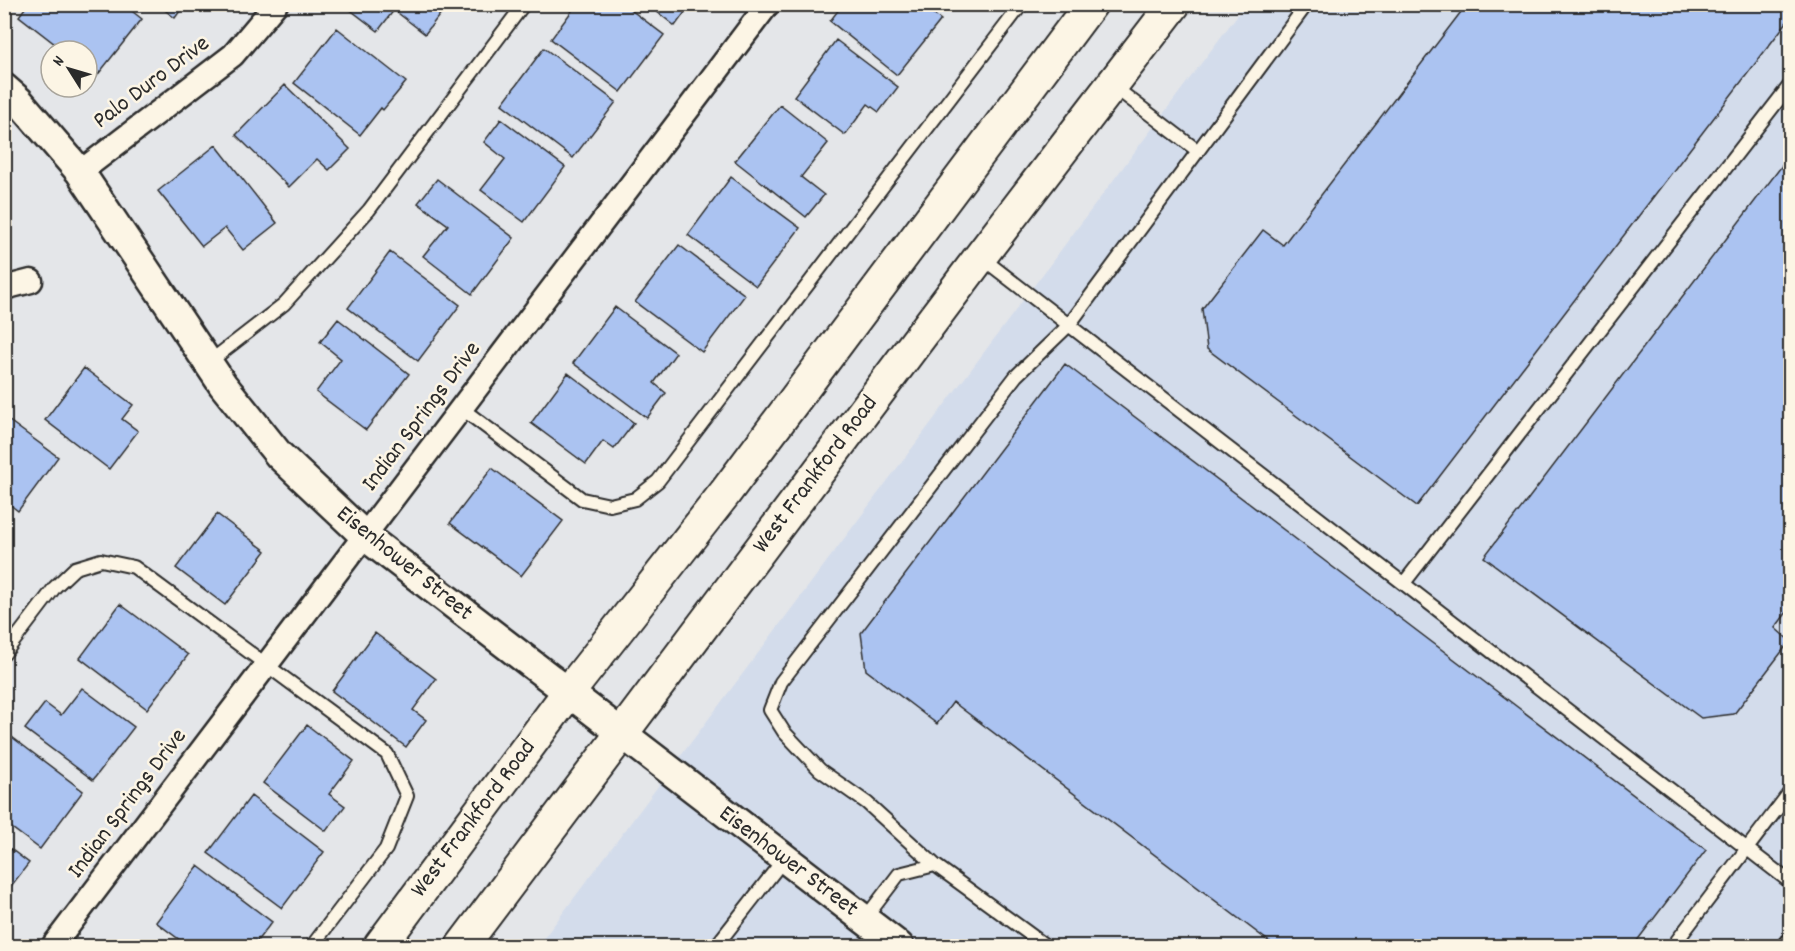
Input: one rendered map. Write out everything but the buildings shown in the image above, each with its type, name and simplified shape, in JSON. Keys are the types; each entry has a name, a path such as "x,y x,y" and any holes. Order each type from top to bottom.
{"main road":[{"name":"West Frankford Road","path":"380,946 568,693 732,483 1091,4"},
{"name":"West Frankford Road","path":"462,946 980,257 1174,4"}],"street":[{"name":"Palo Duro Drive","path":"80,172 233,55 276,4"},
{"name":"Indian Springs Drive","path":"53,946 366,537 461,408 768,4"},
{"name":"Eisenhower Street","path":"4,88 19,101 80,172 208,363 279,455 366,537 899,946"},
{"path":"4,288 31,281"}],"lane":[{"path":"208,363 284,304 369,210 524,4"},
{"path":"461,408 582,499 610,505 635,498 658,481 1022,4"},
{"path":"1046,946 935,865 867,803 820,770 784,732 770,710 781,682 1016,376 1069,326 1307,4"},
{"path":"1112,85 1198,151"},
{"path":"1404,584 1791,85"},
{"path":"980,257 1791,882"},
{"path":"4,654 75,568 101,560 134,567 387,754 407,796 386,849 312,946"},
{"path":"1673,946 1791,792"},
{"path":"716,946 784,859"},
{"path":"864,920 899,874 935,865"}],"shaded area":[{"path":"1245,5 1790,5 1790,946 538,946"}]}
